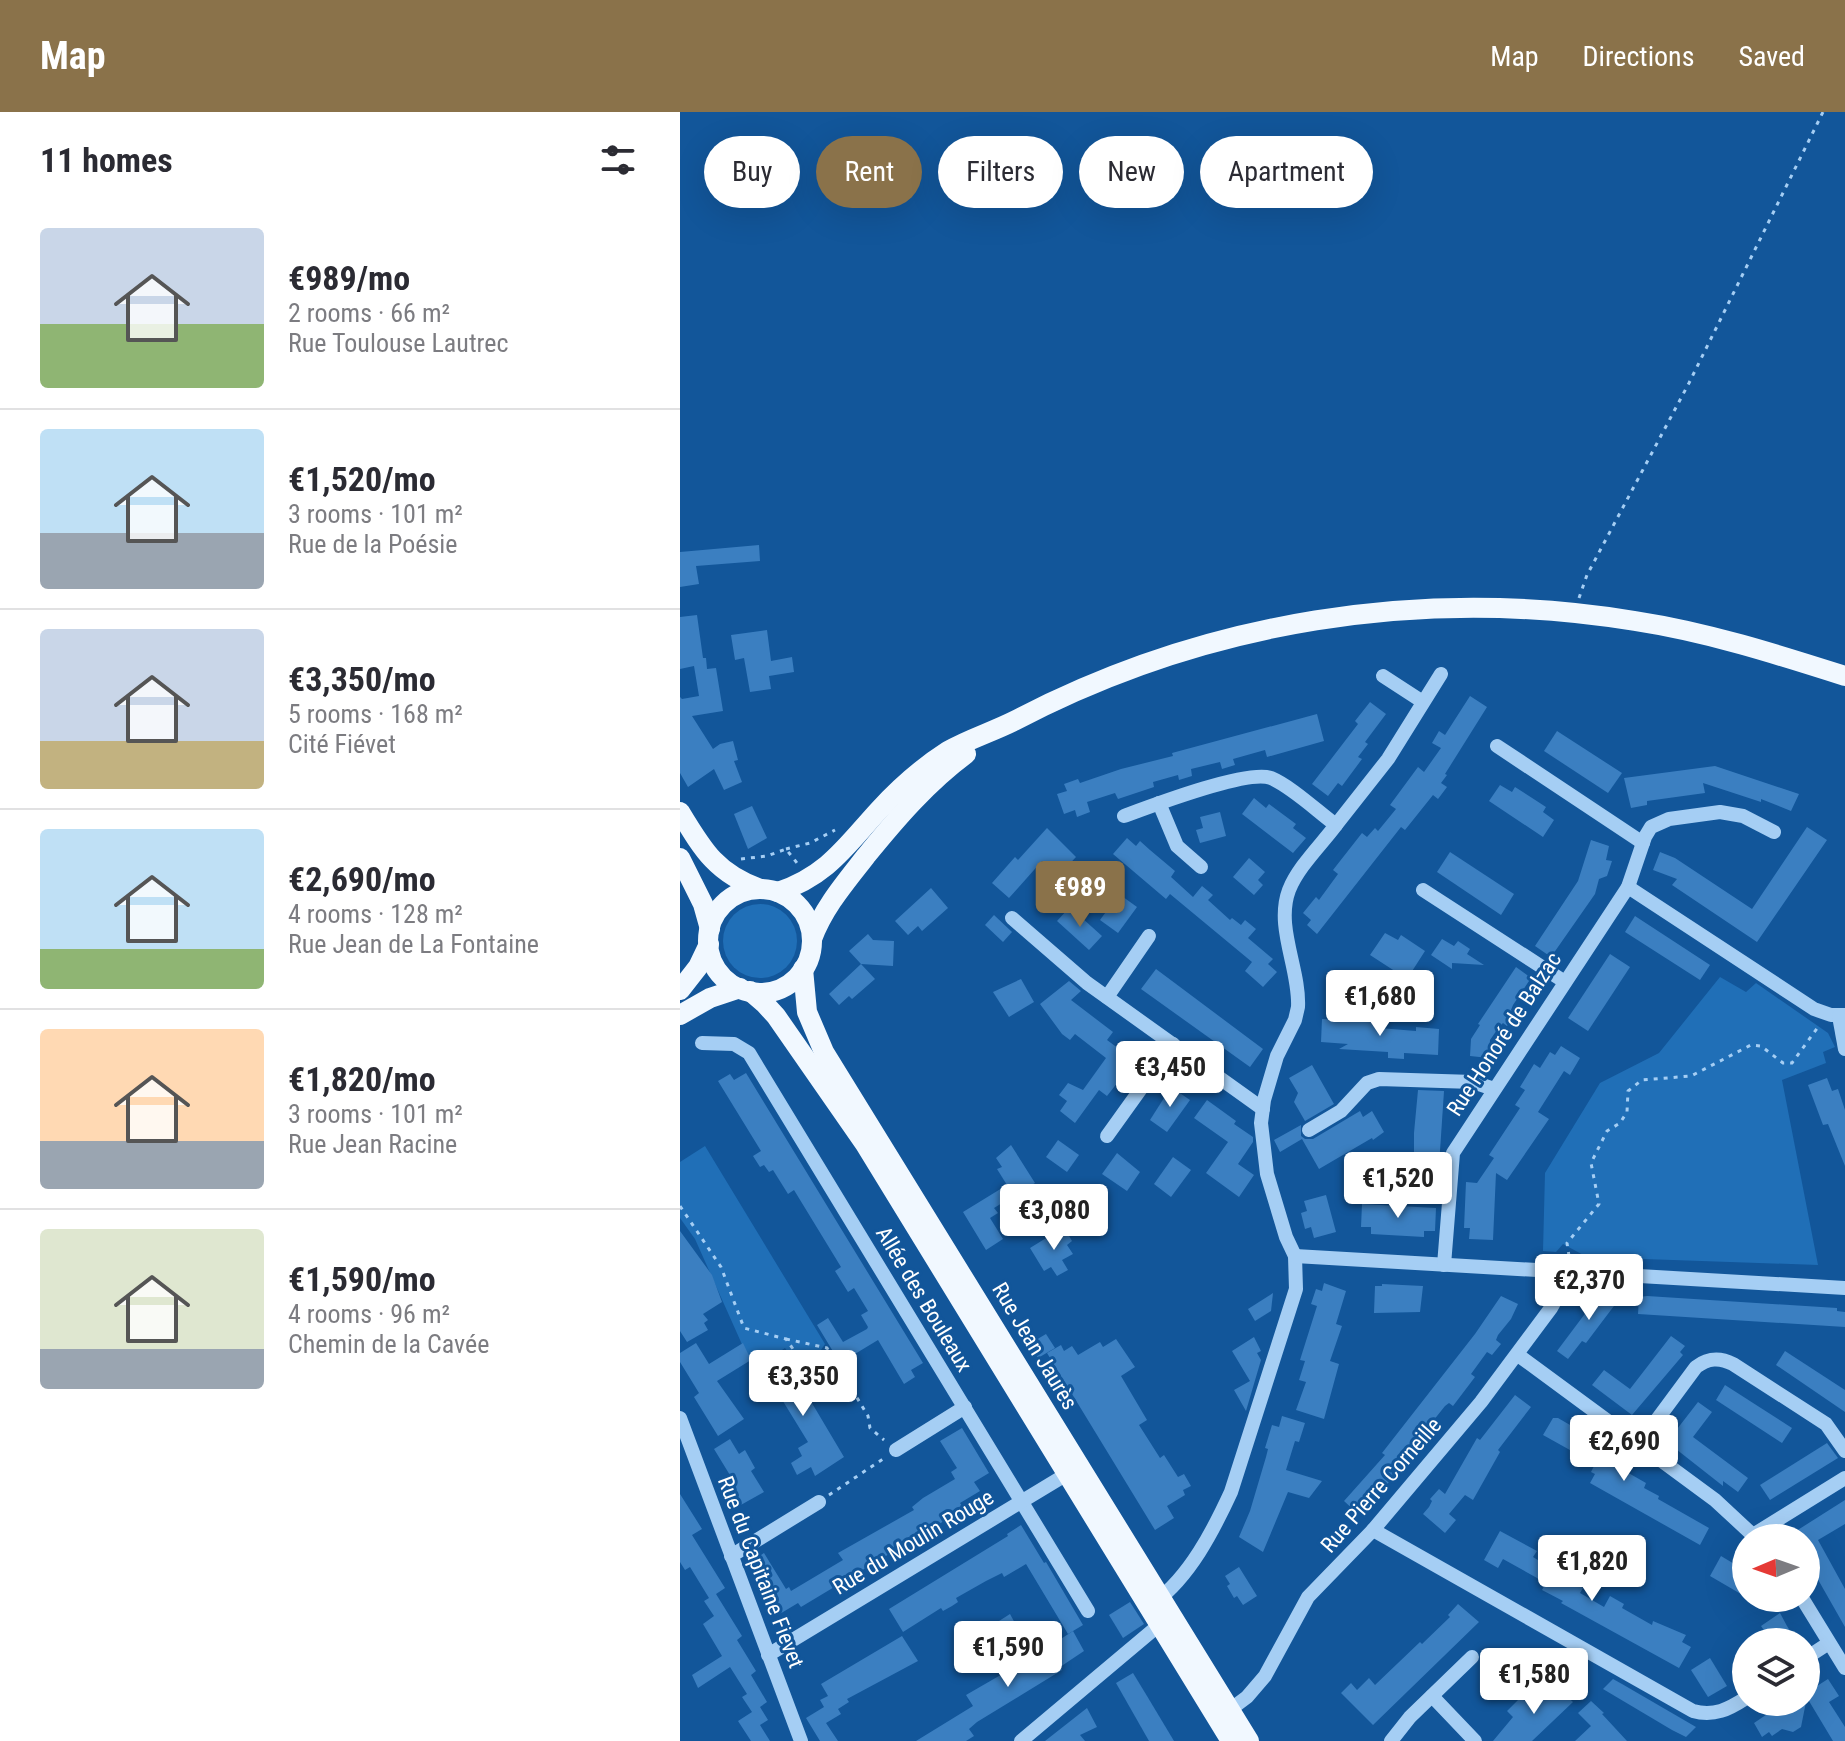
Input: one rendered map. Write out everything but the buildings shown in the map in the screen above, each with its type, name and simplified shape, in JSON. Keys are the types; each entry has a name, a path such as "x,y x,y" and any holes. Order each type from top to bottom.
{"main road":[{"path":"680,990 698,967 718,911 728,900 741,893 801,883 832,862 886,802 939,758 1054,700 1127,669 1202,645 1287,625 1422,608 1575,612 1699,633 1845,676"},
{"path":"680,1015 710,998 745,990 765,992 793,980 810,955 812,939 824,911 905,809 953,764 1010,723"},
{"path":"680,812 709,858 731,876 791,899 802,910 812,939"},
{"path":"680,858 703,904 712,959 719,973 745,990"},
{"name":"Rue Jean Jaurès","path":"803,969 807,1012 824,1052 1160,1611 1224,1714 1249,1741"},
{"name":"Rue Jean Jaurès","path":"745,990 776,1016 865,1144 1074,1470"},
{"name":"Rue Jean Jaurès","path":"1224,1714 1231,1741"}],"street":[{"path":"1021,1741 1160,1611 1216,1523 1231,1492 1297,1280 1295,1256 1267,1174 1262,1130 1263,1109 1277,1056 1298,1007 1285,915 1287,895 1382,767 1441,674"},
{"path":"1383,676 1423,702"},
{"path":"1497,746 1643,843 1647,832 1656,824 1710,813 1736,814 1774,832"},
{"path":"1124,816 1249,777 1263,776 1275,780 1336,825"},
{"path":"1159,803 1177,846 1201,867"},
{"name":"Rue Honoré de Balzac","path":"1444,1265 1451,1159 1628,887 1643,843"},
{"path":"1628,887 1814,1009 1837,1015 1845,1049"},
{"path":"1423,890 1565,982"},
{"path":"1012,918 1074,972 1263,1109"},
{"path":"1107,997 1149,936"},
{"name":"Allée des Bouleaux","path":"702,1043 734,1044 749,1053 1088,1611"},
{"path":"1107,1136 1173,1044"},
{"path":"1309,1130 1341,1111 1367,1083 1379,1079 1473,1082 1494,1089"},
{"path":"1295,1256 1845,1288"},
{"name":"Rue Pierre Corneille","path":"1224,1714 1247,1697 1271,1669 1308,1597 1373,1530 1518,1355 1563,1290 1571,1272"},
{"path":"1518,1355 1715,1500 1741,1524"},
{"path":"1639,1444 1696,1367 1716,1359 1733,1364 1826,1424 1845,1451"},
{"path":"896,1450 965,1407"},
{"name":"Rue du Capitaine Fievet","path":"680,1418 801,1741"},
{"name":"Rue du Moulin Rouge","path":"768,1655 1074,1470"},
{"path":"1773,1524 1845,1478"},
{"path":"731,1556 819,1502"},
{"path":"1373,1530 1693,1711 1706,1714 1720,1712 1732,1706"},
{"path":"1810,1612 1845,1668"},
{"path":"1820,1649 1829,1643"},
{"path":"1391,1741 1472,1657"},
{"path":"1432,1696 1475,1741"}],"path":[{"path":"1575,612 1587,575 1689,383 1823,112"},
{"path":"738,859 767,856 786,849 805,872"},
{"path":"1571,1272 1567,1243 1599,1204 1591,1163 1607,1131 1620,1123 1627,1112 1628,1091 1642,1080 1691,1076 1751,1045 1761,1046 1783,1063 1792,1063 1837,1015"},
{"path":"680,1206 721,1267 744,1328 827,1348 868,1416 870,1428 896,1450 819,1502"},
{"path":"786,1339 800,1359"}],"shaded area":[{"path":"753,904 767,904 781,910 791,920 797,941 791,962 781,972 767,978 753,978 739,972 729,962 723,948 723,934 729,920 739,910"},
{"path":"1720,977 1746,992 1756,983 1828,1033 1835,1047 1823,1052 1826,1063 1782,1080 1818,1265 1587,1257 1563,1244 1556,1252 1543,1251 1545,1173 1600,1083 1659,1053"},
{"path":"705,1146 825,1344 797,1365 785,1348 753,1369 695,1239 680,1218 680,1162"}]}
